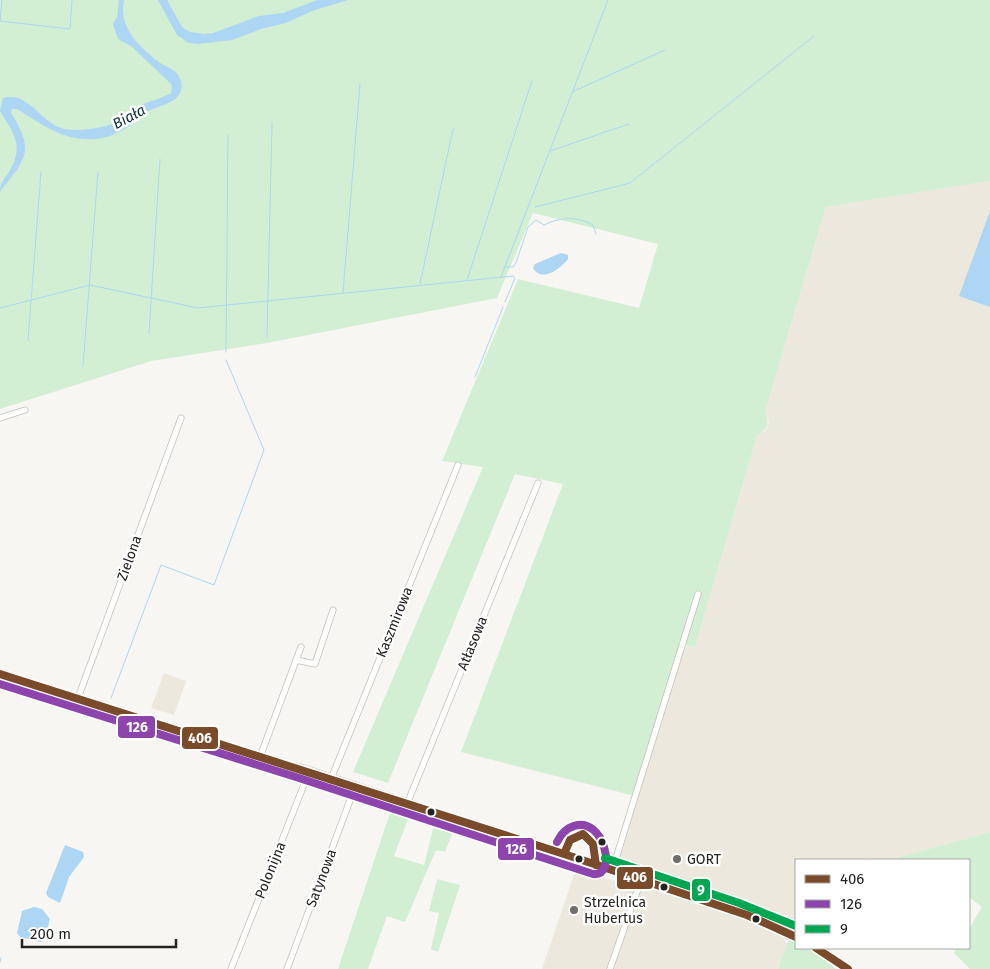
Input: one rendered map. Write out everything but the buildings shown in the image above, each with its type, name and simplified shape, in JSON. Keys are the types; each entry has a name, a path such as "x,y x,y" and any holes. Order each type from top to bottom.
{"street":[{"path":"0,418 25,410"},
{"name":"Zielona","path":"78,698 181,418"},
{"name":"Kaszmirowa","path":"331,779 458,465"},
{"name":"Atłasowa","path":"407,804 538,483"},
{"path":"612,871 698,594"},
{"path":"296,660 315,664 333,610"},
{"path":"260,756 301,646"},
{"path":"0,674 260,756 300,771 331,779 747,915 795,937"},
{"name":"Polonijna","path":"231,969 309,772"},
{"name":"Satynowa","path":"287,969 355,787"},
{"path":"610,969 641,880"},
{"path":"818,949 848,969"}],"shaded area":[{"path":"990,181 990,832 895,859 795,859 795,940 791,938 784,941 787,943 778,969 542,969 576,869 615,881 617,873 612,870 682,644 695,647 757,436 766,430 769,421 765,412 826,207"},
{"path":"164,673 186,681 174,715 151,708"}],"green space":[{"path":"0,0 990,0 990,181 826,207 765,412 767,426 757,436 695,647 682,644 635,796 461,752 563,484 515,474 388,783 353,772 483,467 442,461 518,279 639,308 658,244 533,213 497,298 267,343 151,361 0,409"},
{"path":"392,807 410,814 394,856 424,865 435,821 455,826 445,852 436,850 405,922 387,916 368,969 338,969"},
{"path":"990,832 990,969 970,969 954,953 956,949 970,949 970,927 982,907 970,898 970,859 894,859"},
{"path":"437,879 460,885 438,952 431,949 439,913 429,911"},
{"path":"791,938 795,940 795,949 810,949 836,969 778,969 787,943"}],"water":[{"name":"Biała","path":"119,0 124,0 124,19 132,36 144,50 175,71 180,77 181,88 176,99 146,112 121,131 97,139 66,136 41,124 17,109 12,109 11,113 23,137 24,155 16,171 0,192 2,183 14,163 17,147 13,133 0,111 3,98 12,97 20,99 61,128 83,130 115,123 136,107 171,93 172,86 170,83 131,46 118,39 113,24 117,17"},
{"path":"158,0 167,0 182,27 190,32 204,34 213,33 259,16 283,13 317,0 348,0 312,11 286,23 261,29 232,40 198,44 189,43 177,35"},
{"path":"990,211 990,307 959,296"},
{"path":"561,253 568,255 568,259 551,273 541,274 533,268 535,264"},
{"path":"65,845 83,852 84,857 69,877 60,903 48,897 46,893"},
{"path":"34,907 42,909 50,919 48,927 39,930 45,937 41,942 20,937 17,933 22,911"}],"waterway":[{"path":"0,21 2,0"},
{"path":"0,21 70,29 72,0"},
{"path":"501,277 608,0"},
{"path":"535,207 630,183 814,36"},
{"path":"572,92 665,50"},
{"path":"467,280 532,81"},
{"path":"343,293 360,84"},
{"path":"267,337 272,123"},
{"path":"550,151 629,124"},
{"path":"420,284 453,129"},
{"path":"226,352 228,135"},
{"path":"149,334 160,159"},
{"path":"28,341 41,172"},
{"path":"83,366 98,172"},
{"path":"504,267 513,267 516,263 528,227 536,220 544,225 562,219 580,220 593,225 596,234"},
{"path":"0,308 90,285 198,308 513,276 515,278 505,302"},
{"path":"475,377 503,307"},
{"path":"111,698 161,565 214,585 264,450 226,360"},
{"path":"0,962 1,958"}],"transit line":[{"name":"406","path":"0,674 564,854 747,915 795,937"},
{"name":"126","path":"0,684 299,778 593,874 601,872 605,866 606,857 600,838 593,830 584,825 569,828 560,836 557,842"},
{"name":"406","path":"564,854 570,840 583,834 593,844 596,865"},
{"name":"9","path":"605,858 739,903 795,926"},
{"name":"406","path":"818,949 848,969"}],"place":[{"name":"GORT","path":"677,859"},
{"name":"Strzelnica Hubertus","path":"574,910"}]}
